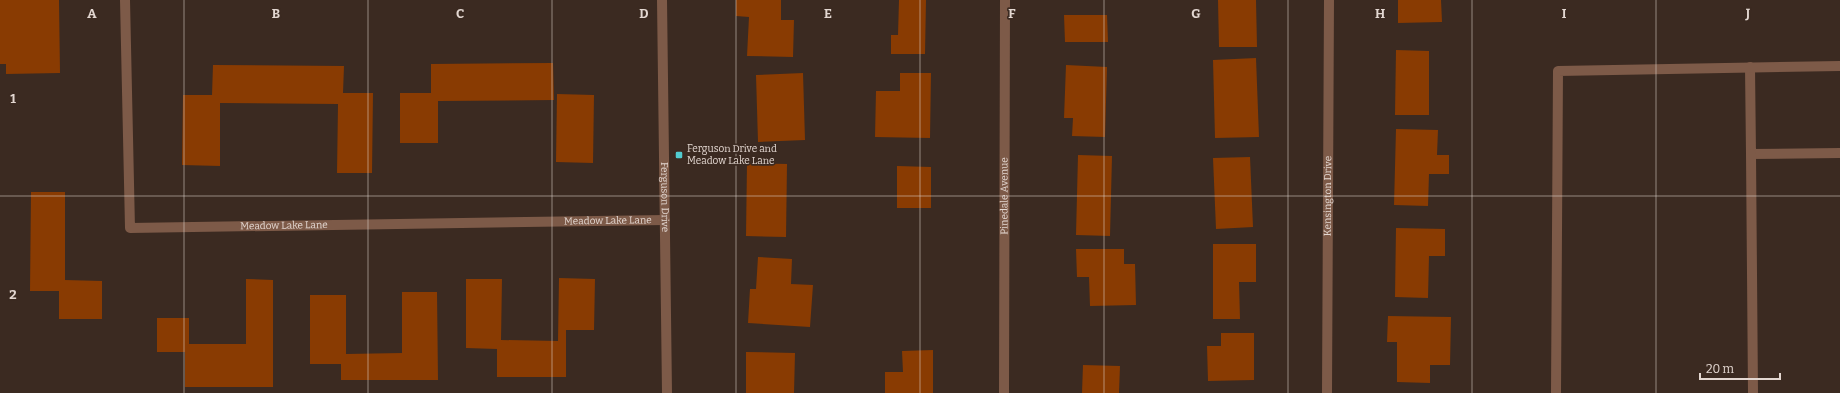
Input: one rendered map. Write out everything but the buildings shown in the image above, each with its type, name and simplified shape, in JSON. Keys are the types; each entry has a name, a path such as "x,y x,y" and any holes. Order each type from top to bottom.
{"street":[{"name":"Meadow Lake Lane","path":"125,0 130,228 664,220"},
{"name":"Ferguson Drive","path":"662,0 667,393"},
{"name":"Pinedale Avenue","path":"1004,393 1005,0"},
{"name":"Kensington Drive","path":"1327,393 1329,0"},
{"path":"1556,393 1558,71 1840,66"},
{"path":"1750,67 1753,393"},
{"path":"1751,154 1840,154"}],"place":[{"name":"Ferguson Drive and Meadow Lake Lane","path":"679,155"}]}
